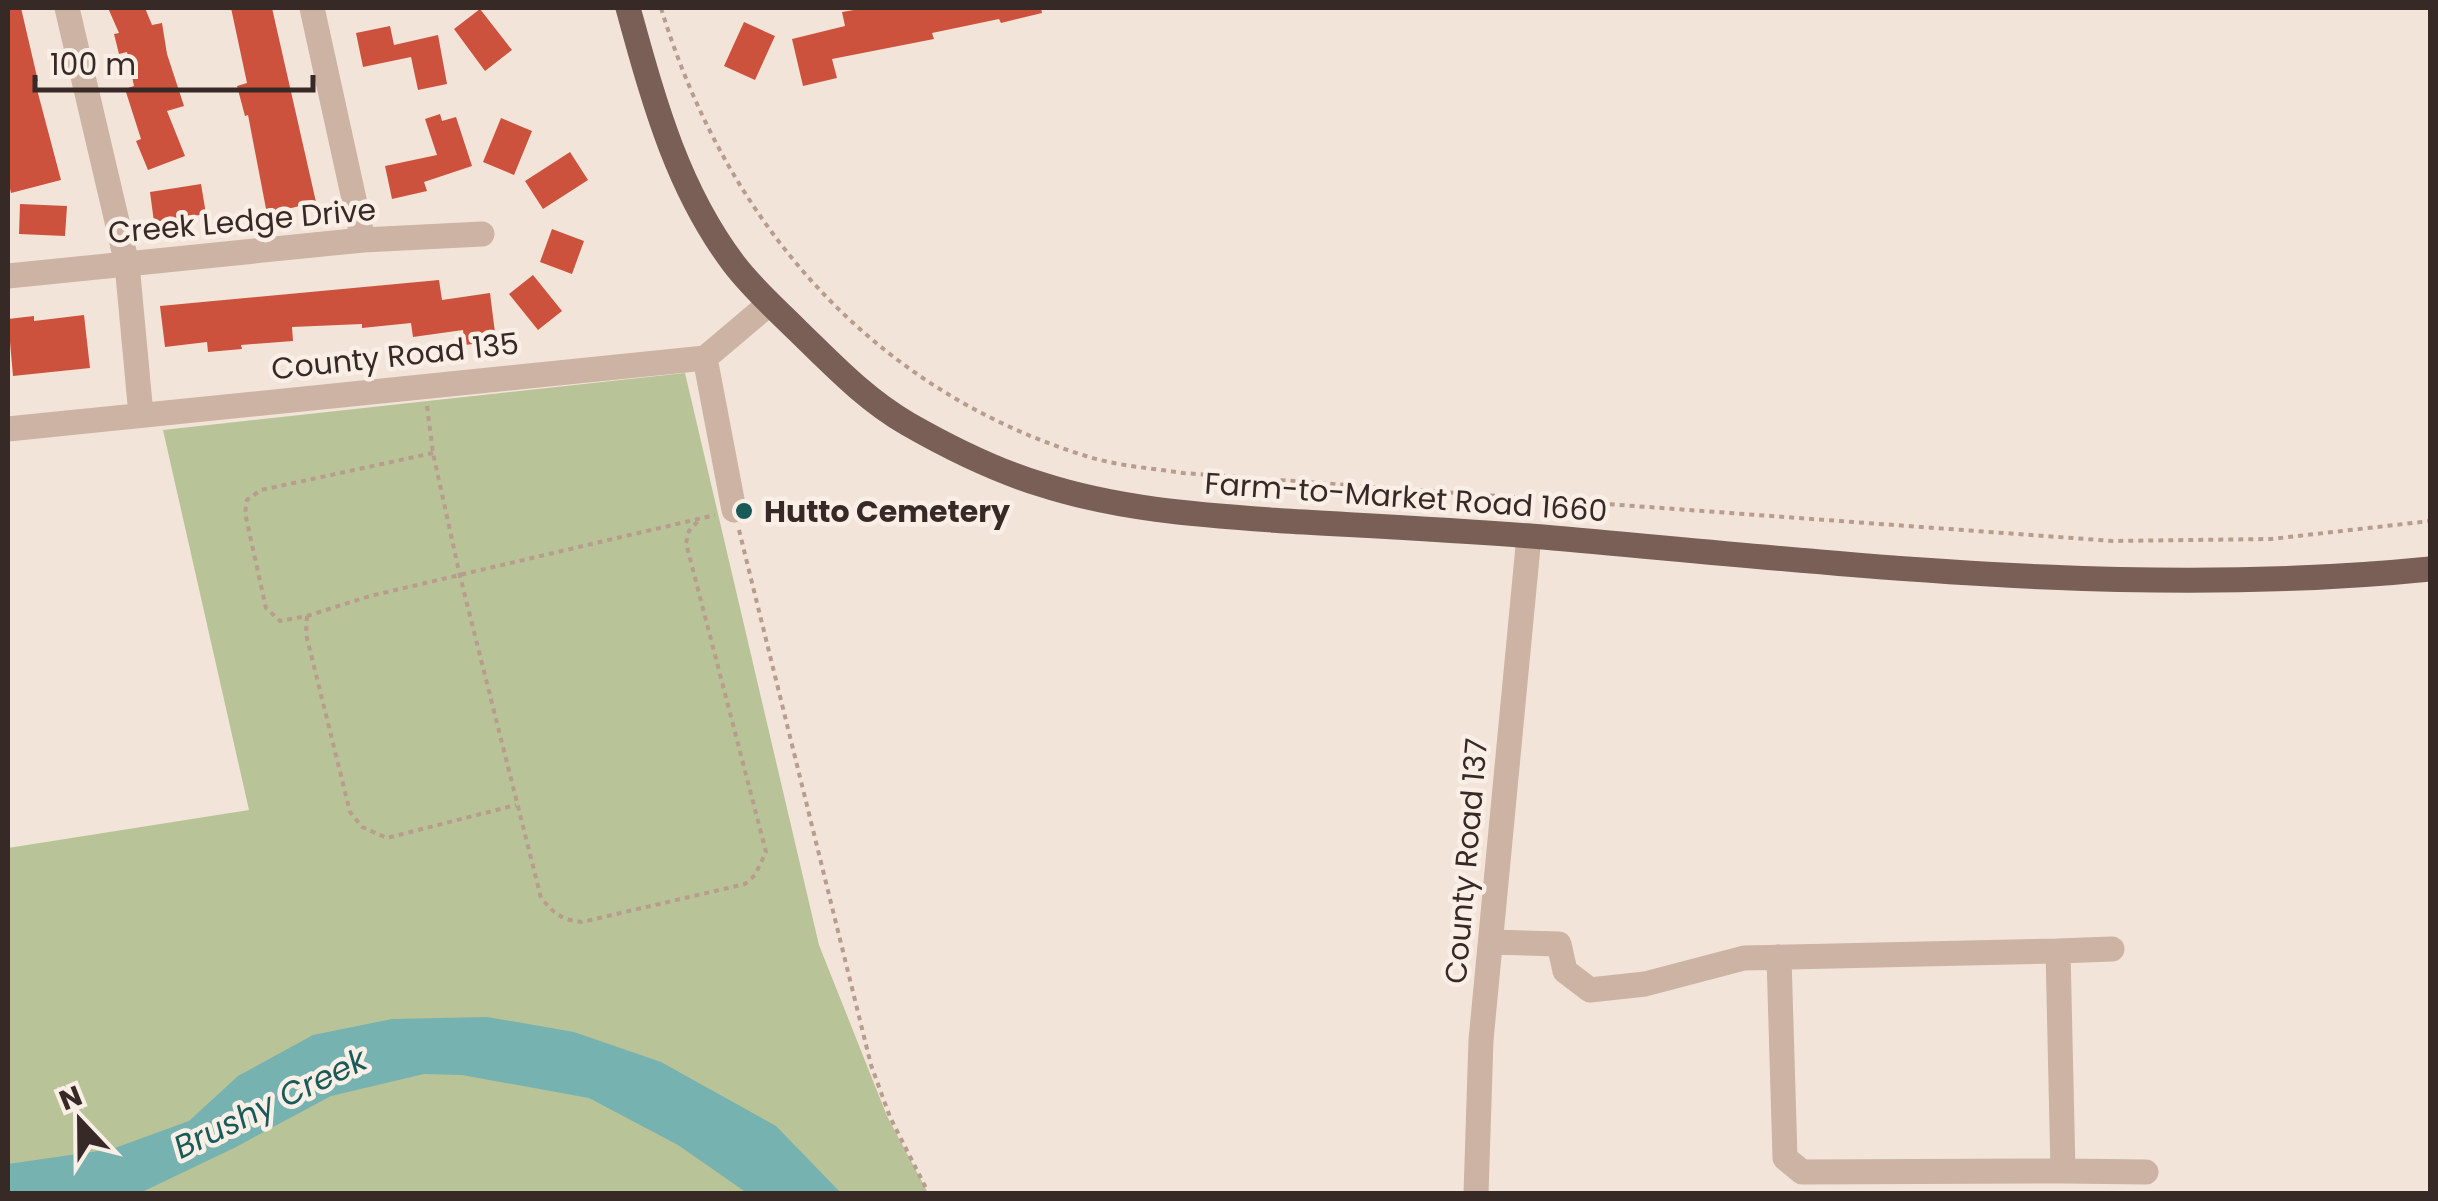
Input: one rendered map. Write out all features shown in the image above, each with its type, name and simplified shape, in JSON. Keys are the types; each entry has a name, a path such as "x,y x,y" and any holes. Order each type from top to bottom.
{"main road":[{"name":"Farm-to-Market Road 1660","path":"628,8 660,124 676,164 734,264 769,304 850,382 904,422 984,463 1042,485 1180,514 1529,536 1992,576 2135,582 2334,579 2430,569"}],"street":[{"path":"67,8 126,264 141,415"},
{"path":"312,8 364,240"},
{"name":"Creek Ledge Drive","path":"8,276 364,240 482,234"},
{"path":"734,510 705,358 769,304"},
{"name":"County Road 135","path":"8,429 705,358"},
{"name":"County Road 137","path":"1476,1194 1481,1040 1529,536"},
{"path":"1490,942 1559,944 1564,971 1590,990 1644,984 1744,958 2112,949"},
{"path":"2058,951 2063,1172"},
{"path":"1780,957 1785,1158 1802,1172 2146,1172"}],"path":[{"path":"662,8 676,58 724,155 766,226 821,292 876,346 936,388 1012,428 1089,457 1183,474 2113,542 2271,538 2430,522"},
{"path":"424,385 432,453 460,576 542,898 556,916 570,921 582,922 745,884 766,852 686,543 688,531 700,519"},
{"path":"432,453 261,490 247,500 244,513 266,608 280,621 307,616 370,596 734,510 871,1065 890,1117 929,1194"},
{"path":"307,616 306,634 350,812 362,827 388,838 518,805"}],"green space":[{"path":"685,373 819,945 887,1116 928,1193 8,1194 8,848 249,810 163,430"}],"water":[{"name":"Brushy Creek","path":"487,1017 574,1032 661,1062 776,1126 841,1193 747,1193 678,1145 589,1098 462,1075 424,1074 331,1096 140,1193 8,1193 8,1164 112,1149 189,1121 238,1076 313,1035 392,1019"}],"building":[{"path":"8,8 21,8 38,81 35,82 61,180 11,193 8,180"},
{"path":"108,8 145,8 152,25 162,23 167,54 184,106 167,111 185,156 148,170 136,141 141,139 125,89 134,86 127,52 119,54 114,34 119,33"},
{"path":"231,8 272,8 316,202 267,214 248,115 245,116 237,86 247,83"},
{"path":"866,8 1041,8 1042,13 932,33 934,39 832,59 837,78 803,86 792,39 845,26 842,12"},
{"path":"480,9 512,50 485,71 454,29"},
{"path":"744,22 775,36 755,80 724,66"},
{"path":"390,26 394,45 438,35 447,84 418,90 411,57 363,67 356,33"},
{"path":"440,114 442,121 456,117 472,166 424,182 427,191 392,199 385,166 437,155 425,119"},
{"path":"501,118 532,131 514,175 483,162"},
{"path":"570,152 588,180 543,209 525,181"},
{"path":"201,184 206,214 154,222 150,192"},
{"path":"20,204 67,206 65,236 19,234"},
{"path":"552,229 584,241 572,274 540,262"},
{"path":"533,275 562,311 538,330 509,294"},
{"path":"439,280 442,300 490,293 496,341 465,345 463,330 413,337 411,323 362,328 362,324 292,327 293,341 241,345 242,349 208,352 207,342 165,347 160,306"},
{"path":"84,315 90,368 13,376 8,319 34,316 34,321"}],"place":[{"name":"Hutto Cemetery","path":"744,511"}]}
